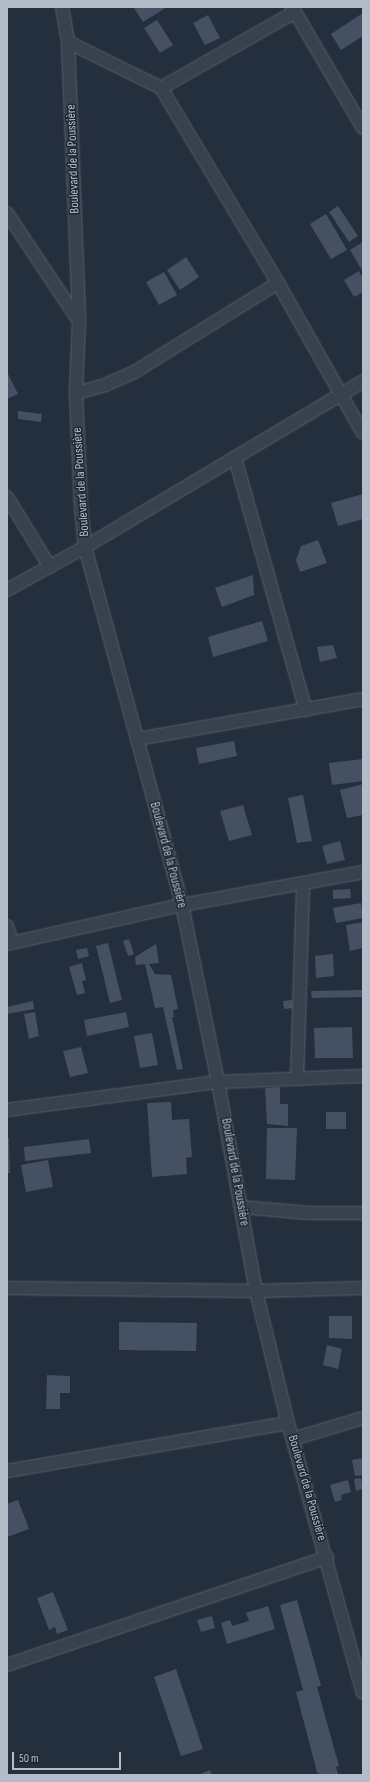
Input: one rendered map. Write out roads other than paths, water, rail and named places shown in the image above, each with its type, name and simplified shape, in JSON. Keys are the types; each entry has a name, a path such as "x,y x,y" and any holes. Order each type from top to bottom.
{"street":[{"name":"Boulevard de la Poussière","path":"62,7 68,42 79,321 76,393 80,507 85,547 182,905 218,1082 256,1291 288,1423 327,1557 363,1693"},
{"path":"161,88 294,9 363,128"},
{"path":"68,42 161,88 278,283 363,433"},
{"path":"7,213 79,321"},
{"path":"76,393 105,385 136,371 278,283"},
{"path":"7,590 85,547 363,381"},
{"path":"235,458 306,710"},
{"path":"7,497 50,567"},
{"path":"137,739 363,699"},
{"path":"7,926 9,943 182,905 363,872"},
{"path":"297,1079 303,883"},
{"path":"7,1110 218,1082 363,1076"},
{"path":"241,1207 309,1213 363,1213"},
{"path":"7,1288 256,1291 363,1288"},
{"path":"293,1439 363,1418"},
{"path":"7,1470 288,1423"},
{"path":"7,1665 327,1557"}]}
